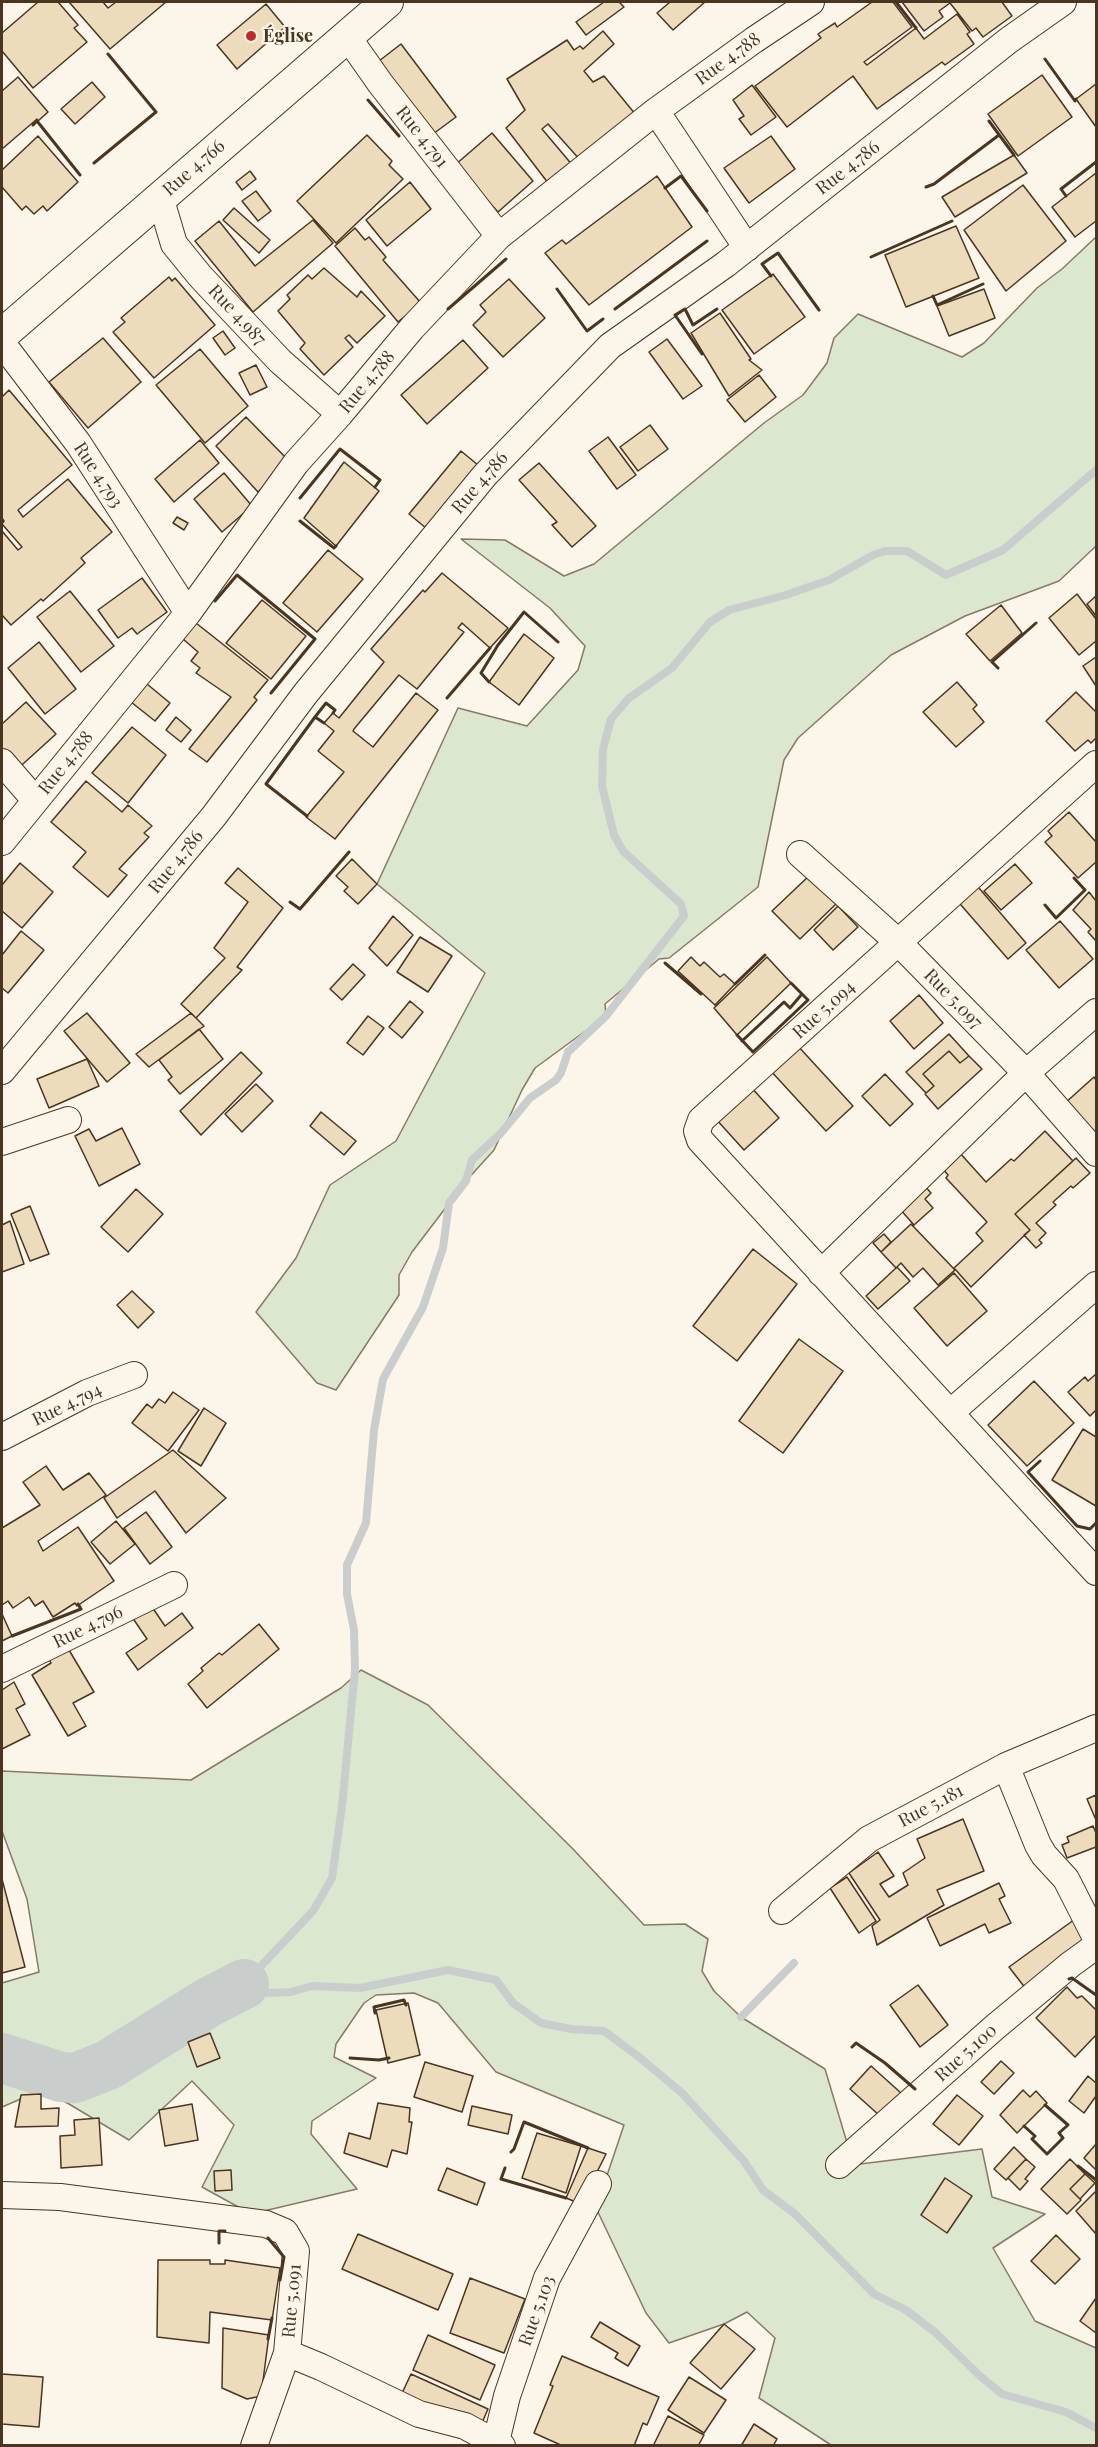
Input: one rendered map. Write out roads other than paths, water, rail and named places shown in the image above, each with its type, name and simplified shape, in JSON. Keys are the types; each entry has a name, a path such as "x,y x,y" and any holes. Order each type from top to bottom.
{"street":[{"name":"Rue 4.766","path":"2,335 387,2"},
{"name":"Rue 4.788","path":"2,842 188,613 296,463 412,328 499,236 656,111 754,40 812,2"},
{"name":"Rue 4.786","path":"2,1071 214,816 306,693 485,475 610,346 747,248 1009,40 1063,2"},
{"name":"Rue 4.791","path":"347,36 380,83 499,236"},
{"path":"656,111 747,248"},
{"name":"Rue 4.987","path":"160,197 174,244 200,276 280,362 340,414"},
{"name":"Rue 4.793","path":"2,343 78,443 188,613"},
{"path":"2,762 35,800"},
{"name":"Rue 5.094","path":"821,1272 700,1140 697,1131 701,1120 1096,764"},
{"name":"Rue 5.097","path":"800,854 900,943 1026,1073 1096,1153"},
{"path":"1094,1565 821,1272 1026,1073 1096,1012"},
{"path":"2,1142 68,1120"},
{"path":"950,1413 1096,1285"},
{"name":"Rue 4.794","path":"2,1437 87,1393 134,1375"},
{"name":"Rue 4.796","path":"2,1669 174,1585"},
{"name":"Rue 5.181","path":"782,1911 869,1839 1006,1766 1096,1728"},
{"path":"1006,1766 1038,1845 1066,1879 1096,1938"},
{"name":"Rue 5.100","path":"839,2165 994,2027 1096,1946"},
{"name":"Rue 5.103","path":"498,2444 507,2396 547,2277 598,2184"},
{"name":"Rue 5.091","path":"2,2195 72,2199 266,2224 285,2232 296,2252 287,2353 419,2414 465,2426 498,2444"},
{"path":"254,2445 287,2353"}],"waterway":[{"path":"1096,470 1003,550 946,575 907,551 885,551 873,555 829,580 786,595 729,610 710,622 672,668 629,698 611,719 603,749 602,786 614,835 623,851 681,904 684,916 606,1016 568,1052 561,1073 556,1080 530,1098 501,1133 472,1160 466,1181 449,1203 443,1248 423,1307 383,1379 374,1430 366,1523 347,1565 347,1594 354,1630 355,1670 342,1806 332,1878 313,1911 244,1984 268,1993 291,1992 312,1986 360,1988 448,1970 496,1980 513,2003 541,2023 571,2029 604,2031 682,2093 744,2161 763,2190 795,2214 874,2294 906,2310 936,2333 1002,2394 1066,2412 1096,2428"},
{"path":"741,2017 794,1963"},
{"path":"2,2058 61,2077 75,2078 108,2065 209,2002 244,1984"}],"place":[{"name":"Église","path":"251,36"}]}
